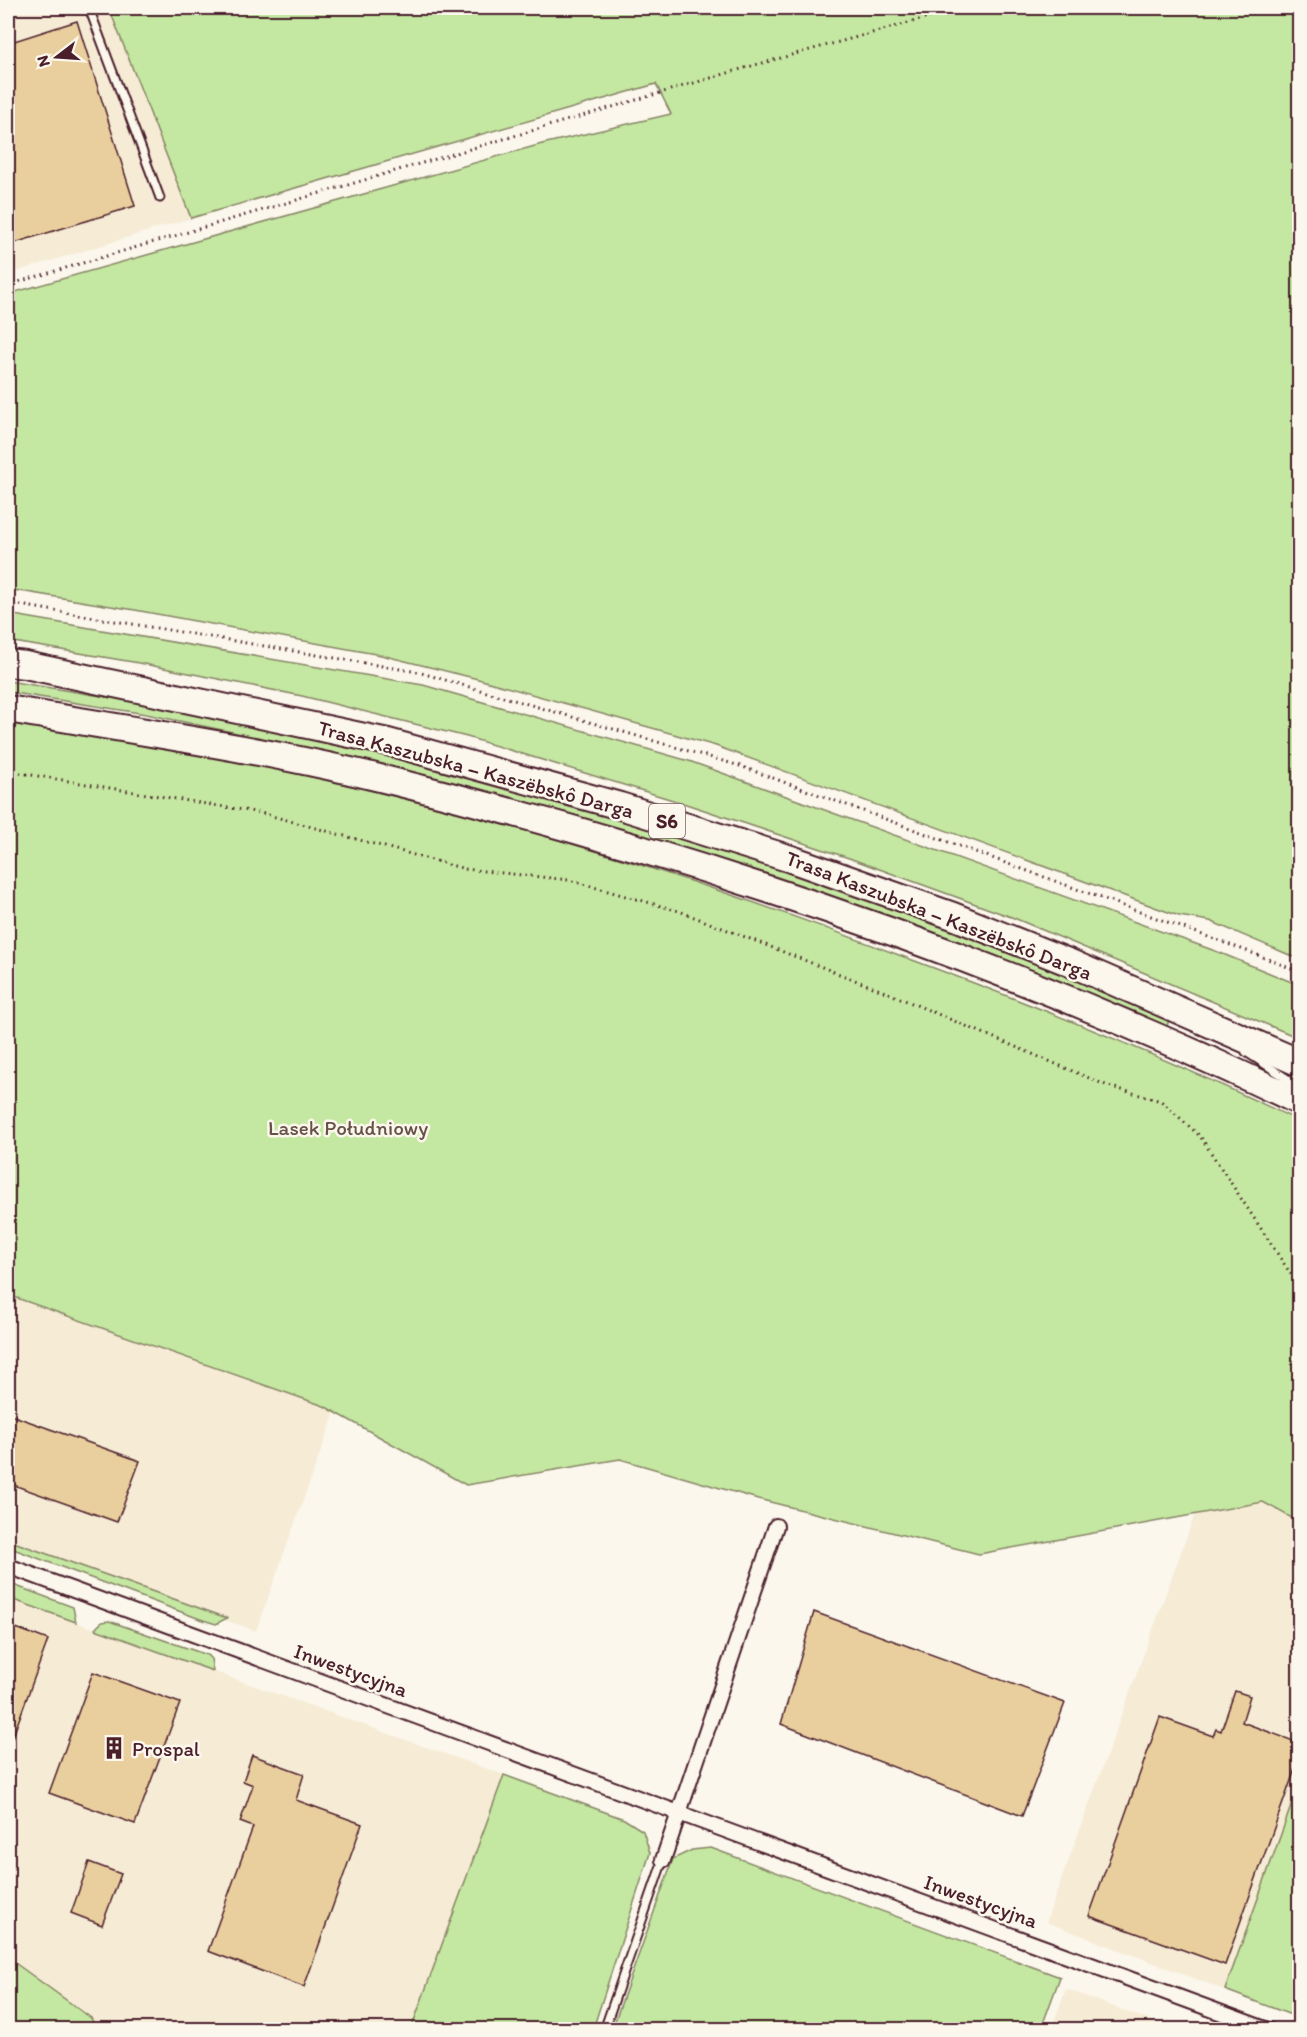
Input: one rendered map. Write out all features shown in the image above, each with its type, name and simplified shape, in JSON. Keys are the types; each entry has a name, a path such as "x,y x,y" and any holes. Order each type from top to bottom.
{"highway":[{"name":"Trasa Kaszubska – Kaszëbskô Darga","path":"8,663 388,742 620,806 791,859 952,916 1184,1011 1296,1082"},
{"name":"Trasa Kaszubska – Kaszëbskô Darga","path":"8,710 230,747 393,781 621,842 773,890 883,930 1065,998 1169,1044 1296,1082"}],"street":[{"path":"663,1860 776,1526"},
{"name":"Inwestycyjna","path":"8,1566 1268,2030"}],"lane":[{"path":"89,8 160,198"},
{"path":"1184,1011 1232,1042"},
{"path":"1169,1044 1234,1063"},
{"path":"1241,1048 1299,1085"},
{"path":"1256,1070 1296,1082"},
{"path":"604,2030 663,1860"}],"path":[{"path":"8,285 744,68 963,8"},
{"path":"8,603 418,672 740,766 1299,972"},
{"path":"8,771 261,813 465,869 569,880 668,908 888,993 1108,1086 1161,1101 1200,1137 1299,1288"}],"shaded area":[{"path":"8,8 109,8 191,218 8,274"},
{"path":"8,1295 324,1406 335,1412 256,1631 225,1620 226,1618 8,1540"},
{"path":"1263,1502 1299,1522 1299,1784 1225,1990 1046,1922 1195,1514"},
{"path":"8,1598 504,1775 411,2029 96,2029 91,2018 8,1958"},
{"path":"1066,1989 1173,2029 1051,2029"}],"green space":[{"path":"109,8 1299,8 1299,959 1210,921 1179,916 716,746 478,679 381,655 8,589 8,294 542,144 671,114 656,84 191,218"},
{"path":"8,614 423,685 689,761 1218,952 1299,985 1299,1038 1014,918 849,858 686,804 467,737 302,696 139,663 8,641"},
{"path":"8,681 138,702 298,733 527,791 754,859 1042,963 1169,1017 1167,1028 903,923 630,831 497,794 318,750 146,714 8,692"},
{"name":"Lasek Południowy","path":"8,719 204,754 334,782 527,831 625,860 819,926 1012,998 1109,1036 1299,1121 1299,1522 1263,1502 979,1554 758,1499 620,1459 466,1485 324,1406 8,1295"},
{"path":"8,1540 227,1618 216,1624 200,1619 8,1547"},
{"path":"8,1583 73,1607 76,1622 8,1598"},
{"path":"109,1621 207,1655 211,1659 213,1671 95,1629 102,1622"},
{"path":"504,1775 624,1819 643,1831 650,1853 593,2029 411,2029"},
{"path":"1299,1784 1299,2018 1225,1990"},
{"path":"711,1848 1060,1977 1041,2029 612,2029 673,1859 692,1850"},
{"path":"8,1958 91,2018 96,2029 8,2029"}],"building":[{"path":"77,21 135,206 8,245 8,43"},
{"path":"8,1414 140,1461 117,1522 8,1483"},
{"path":"814,1612 1065,1703 1022,1816 781,1724"},
{"path":"8,1625 48,1640 9,1747 8,1747"},
{"name":"Prospal","path":"93,1672 180,1703 135,1824 49,1793"},
{"path":"1235,1691 1250,1696 1242,1722 1299,1743 1299,1758 1225,1965 1089,1916 1160,1717 1213,1736 1216,1729 1221,1731"},
{"path":"252,1755 304,1774 296,1800 362,1824 304,1987 208,1951 253,1827 240,1822 253,1785 243,1781"},
{"path":"89,1862 121,1874 102,1925 71,1913"}],"place":[{"name":"Prospal","path":"114,1748"}]}
